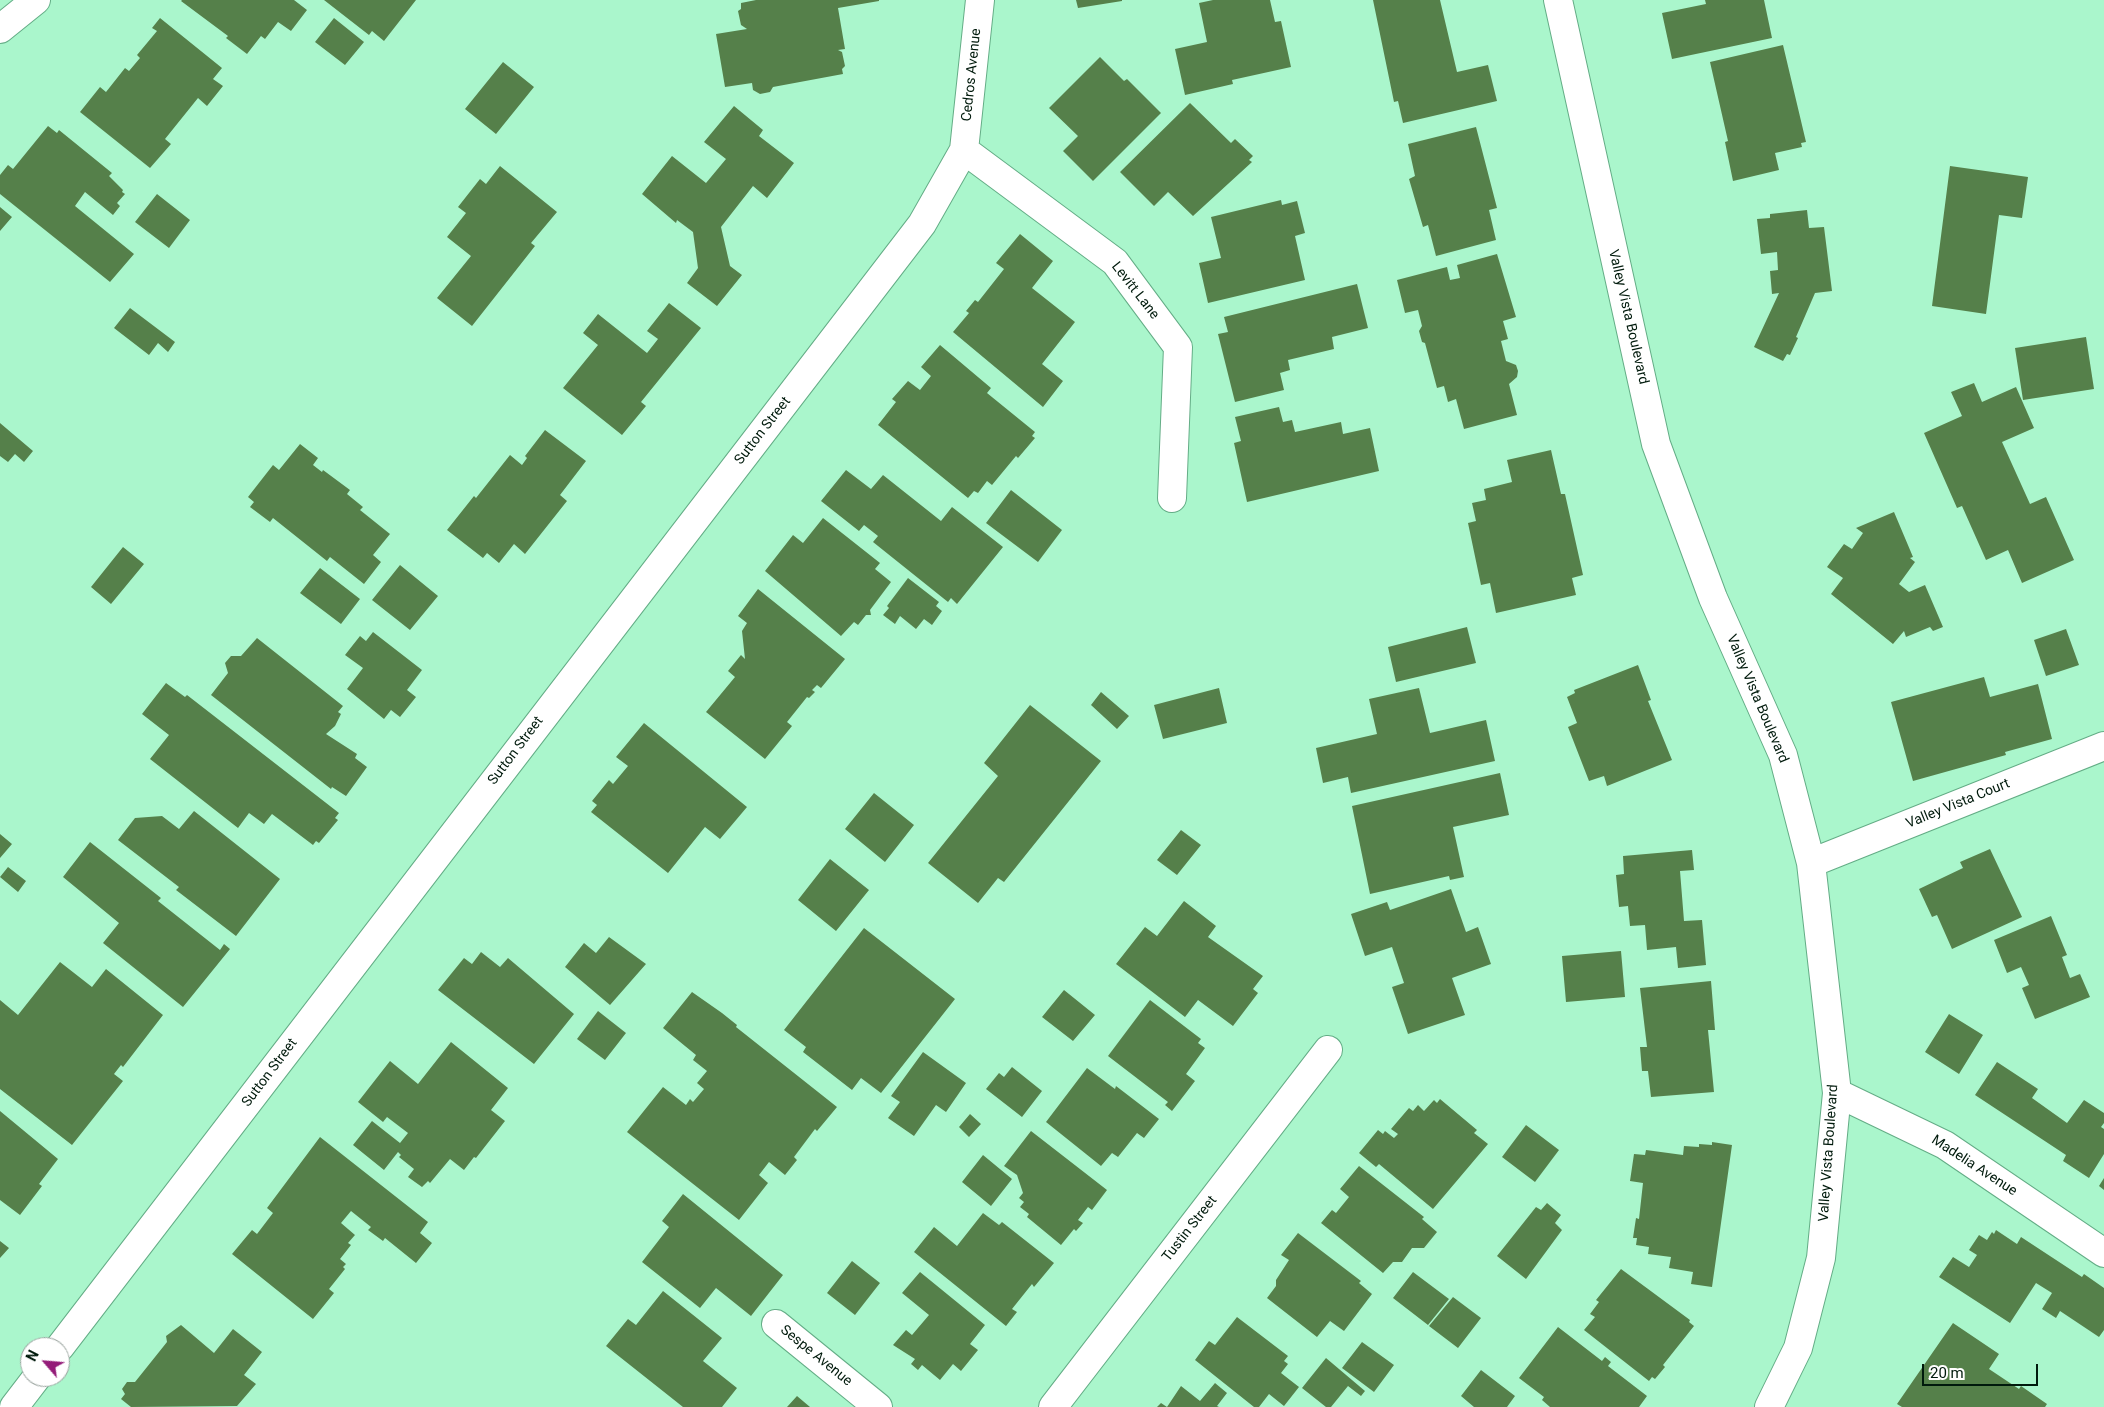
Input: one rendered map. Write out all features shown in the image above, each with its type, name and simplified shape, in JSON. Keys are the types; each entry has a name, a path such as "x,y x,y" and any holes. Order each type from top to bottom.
{"street":[{"path":"0,29 36,0"},
{"name":"Cedros Avenue","path":"964,150 980,0"},
{"name":"Valley Vista Boulevard","path":"1558,0 1656,444 1713,598 1783,755 1812,863 1836,1093 1821,1258 1798,1348 1769,1407"},
{"name":"Levitt Lane","path":"964,150 1115,262 1178,347 1172,498"},
{"name":"Sutton Street","path":"68,1337 922,224 964,150"},
{"name":"Valley Vista Court","path":"1812,863 2104,746"},
{"name":"Tustin Street","path":"1053,1407 1328,1050"},
{"name":"Madelia Avenue","path":"1836,1093 1945,1145 2104,1253"},
{"name":"Sespe Avenue","path":"776,1324 878,1407"},
{"path":"14,1407 29,1387"}],"building":[{"path":"182,0 294,0 307,10 291,31 278,22 265,39 261,36 247,54 226,38 228,36"},
{"path":"324,0 416,0 384,41 372,31 369,35"},
{"path":"756,0 879,1 838,8 845,49 838,50 842,52 845,66 842,69 843,74 773,87 770,92 760,94 753,90 752,83 725,87 716,34 747,29 741,25 738,11 741,9 741,3"},
{"path":"1076,0 1122,0 1122,1 1078,8"},
{"path":"1213,0 1270,0 1275,22 1281,21 1291,67 1232,80 1233,84 1185,95 1175,49 1207,42 1199,3"},
{"path":"1373,0 1440,0 1457,72 1488,65 1497,101 1403,123 1398,101 1394,102"},
{"path":"1705,0 1764,0 1772,38 1672,59 1662,13 1706,4"},
{"path":"160,18 222,68 213,79 223,86 207,106 198,98 165,139 171,144 150,168 80,112 100,87 106,92 125,68 129,71 140,58 137,55 157,31 152,28"},
{"path":"334,18 364,42 345,65 315,42"},
{"path":"1783,45 1806,142 1801,143 1802,147 1775,153 1779,170 1733,181 1725,142 1728,141 1710,62"},
{"path":"1100,57 1124,81 1127,79 1161,113 1093,181 1063,151 1078,136 1049,108"},
{"path":"503,62 534,87 496,134 465,109"},
{"path":"1190,103 1231,143 1235,139 1253,156 1249,160 1252,162 1193,216 1168,192 1154,206 1120,172"},
{"path":"734,106 763,130 759,136 794,163 767,198 753,186 721,227 730,266 742,275 717,306 687,283 698,268 693,232 677,220 676,223 642,194 672,156 706,183 726,159 704,142"},
{"path":"48,126 57,133 59,130 112,173 109,176 125,194 117,203 120,206 113,215 85,192 75,206 134,254 110,282 0,194 0,175 8,165 13,169"},
{"path":"1476,127 1497,208 1489,210 1496,240 1436,256 1428,225 1423,227 1409,179 1415,176 1408,144"},
{"path":"500,166 557,212 531,243 535,246 472,326 437,298 471,256 447,237 466,213 458,207 480,179 486,184"},
{"path":"1950,166 2028,177 2022,218 1999,215 1986,314 1932,306"},
{"path":"157,194 190,220 169,248 135,222"},
{"path":"1281,200 1282,205 1297,201 1305,233 1295,236 1305,280 1208,303 1199,263 1221,258 1211,217"},
{"path":"0,207 12,217 0,231"},
{"path":"1807,210 1809,228 1824,227 1832,291 1815,293 1790,355 1787,354 1783,361 1754,347 1779,293 1772,294 1770,271 1778,270 1777,252 1761,254 1757,219 1770,218 1770,214"},
{"path":"1020,234 1053,261 1032,288 1075,322 1042,364 1063,381 1043,407 953,332 969,313 966,311 975,300 978,302 1004,269 996,263"},
{"path":"1497,254 1516,317 1503,321 1508,339 1501,341 1506,361 1516,365 1518,371 1517,377 1509,384 1517,415 1464,429 1456,399 1448,402 1444,386 1437,388 1425,343 1422,342 1419,331 1422,326 1418,310 1405,313 1397,280 1447,267 1450,280 1460,278 1457,265"},
{"path":"1357,284 1368,328 1332,337 1334,349 1288,360 1290,370 1280,373 1284,390 1235,402 1218,334 1228,332 1224,317"},
{"path":"669,303 701,328 641,402 646,406 622,435 563,388 598,345 583,333 598,314 647,353 658,339 647,331"},
{"path":"130,308 175,342 168,352 158,343 149,355 114,328"},
{"path":"2086,337 2094,389 2023,400 2015,348"},
{"path":"940,345 991,388 987,393 1035,432 1032,436 1035,438 1018,458 1016,456 992,485 987,481 978,493 974,491 968,498 878,425 896,402 892,399 908,381 920,390 931,376 921,367"},
{"path":"1974,383 1982,402 2016,387 2034,428 2002,442 2030,504 2046,497 2074,560 2022,583 2008,550 1986,560 1962,506 1957,508 1924,433 1962,416 1951,392"},
{"path":"1279,407 1283,422 1292,420 1295,432 1341,422 1343,434 1370,428 1379,471 1247,502 1234,443 1241,441 1235,417"},
{"path":"0,423 33,451 24,462 15,454 8,462 0,456"},
{"path":"545,430 586,461 560,495 567,501 525,554 514,544 499,563 487,553 483,558 447,530 474,496 476,498 510,455 522,465 527,458 525,456"},
{"path":"300,444 318,458 313,465 350,490 347,494 363,507 360,510 390,534 373,555 381,562 364,584 330,557 327,561 273,518 270,522 250,507 254,502 248,497 273,465 279,470"},
{"path":"1551,450 1561,494 1565,494 1583,575 1572,578 1576,595 1496,613 1490,583 1481,585 1468,523 1476,521 1472,503 1486,500 1484,489 1512,482 1507,460"},
{"path":"846,470 871,489 883,475 941,521 952,507 1003,547 957,604 951,598 948,602 873,542 878,536 864,525 859,531 821,501"},
{"path":"1011,490 1062,530 1038,562 986,523"},
{"path":"1894,512 1913,557 1910,558 1915,562 1899,584 1909,592 1925,585 1943,627 1933,631 1930,627 1906,637 1904,631 1893,644 1831,594 1843,578 1827,567 1844,544 1852,549 1863,533 1856,528"},
{"path":"823,518 880,563 875,569 891,582 870,610 871,615 866,615 858,625 854,622 841,636 765,571 793,535 803,543"},
{"path":"123,547 144,564 111,604 91,587"},
{"path":"400,565 438,596 410,630 372,600"},
{"path":"320,568 360,599 341,624 300,593"},
{"path":"908,578 939,602 936,606 942,611 932,625 924,619 916,629 900,616 895,624 883,615 889,608 887,606"},
{"path":"758,589 845,659 821,688 817,685 812,690 815,692 809,698 807,697 787,722 792,726 765,759 706,712 735,677 728,671 741,655 745,659 742,631 747,623 738,616"},
{"path":"1467,627 1476,663 1396,682 1388,647"},
{"path":"2066,629 2079,665 2046,676 2034,640"},
{"path":"373,632 422,670 407,690 416,697 400,717 391,710 384,719 347,689 363,668 345,655 360,636 366,641"},
{"path":"257,638 343,706 338,712 341,714 335,726 326,734 357,754 355,758 367,767 346,796 332,787 331,789 211,695 228,673 225,663 231,656 241,656"},
{"path":"1638,665 1651,700 1648,701 1672,760 1607,786 1604,776 1589,781 1568,727 1577,723 1567,697 1575,693 1574,690"},
{"path":"1984,677 1990,697 2038,684 2052,739 2005,752 2006,755 1913,781 1891,702"},
{"path":"166,683 185,697 187,695 339,813 335,818 338,820 319,843 316,841 313,845 272,814 264,824 249,813 238,828 150,759 169,735 142,714"},
{"path":"1219,688 1227,723 1163,739 1154,705"},
{"path":"1419,688 1430,733 1486,720 1495,761 1351,793 1348,777 1323,783 1316,748 1377,734 1369,699"},
{"path":"1101,692 1129,716 1117,729 1091,705"},
{"path":"1030,705 1101,761 1004,882 998,878 978,903 928,863 998,776 984,763"},
{"path":"644,723 747,807 720,839 705,827 668,873 591,812 597,805 592,801 609,780 613,784 628,766 616,757"},
{"path":"1500,773 1509,815 1453,827 1464,877 1450,880 1449,876 1370,894 1352,806"},
{"path":"874,793 914,825 885,862 845,829"},
{"path":"194,811 280,879 236,936 176,890 179,887 118,840 135,818 162,816 179,829"},
{"path":"1181,830 1201,845 1177,875 1157,860"},
{"path":"0,834 12,844 0,858"},
{"path":"90,842 161,898 158,901 220,950 224,944 230,949 183,1007 103,943 119,923 63,877"},
{"path":"1990,849 2022,917 1952,949 1937,915 1932,917 1919,889 1963,868 1960,862"},
{"path":"1692,850 1694,870 1680,871 1684,921 1702,920 1706,965 1678,968 1676,947 1647,950 1645,925 1630,926 1628,906 1619,907 1616,875 1624,874 1623,856"},
{"path":"830,859 869,890 836,931 798,900"},
{"path":"8,867 26,881 18,892 0,877"},
{"path":"1451,889 1466,932 1478,927 1491,964 1452,978 1465,1015 1408,1034 1392,987 1404,983 1392,947 1365,956 1351,914 1387,902 1390,910"},
{"path":"1184,901 1216,926 1208,937 1263,976 1253,989 1258,993 1233,1026 1198,1000 1185,1017 1116,964 1145,927 1157,936"},
{"path":"2051,916 2067,955 2062,957 2070,978 2080,974 2090,997 2035,1019 2022,988 2029,985 2021,967 2007,973 1994,940"},
{"path":"864,928 955,999 881,1093 861,1078 852,1090 803,1052 806,1047 784,1030"},
{"path":"609,937 646,964 610,1005 565,967 584,943 596,953"},
{"path":"1621,951 1625,997 1566,1002 1562,956"},
{"path":"481,952 500,967 508,958 574,1014 534,1064 438,990 464,958 472,964"},
{"path":"60,962 92,987 106,969 163,1015 123,1067 121,1065 114,1074 123,1081 72,1145 0,1089 0,1000 18,1015"},
{"path":"1711,981 1715,1030 1708,1030 1714,1092 1651,1097 1648,1071 1642,1071 1640,1047 1647,1047 1640,988"},
{"path":"1064,990 1095,1015 1073,1041 1042,1017"},
{"path":"692,992 722,1013 737,1025 736,1027 837,1107 817,1131 815,1129 794,1157 797,1160 785,1175 769,1162 759,1175 768,1183 739,1220 627,1132 663,1087 686,1105 690,1099 693,1102 704,1089 697,1083 707,1071 693,1060 696,1055 663,1028"},
{"path":"1150,1000 1201,1039 1198,1043 1205,1048 1186,1074 1195,1081 1172,1111 1165,1105 1168,1102 1108,1056"},
{"path":"598,1011 626,1033 605,1060 577,1039"},
{"path":"1949,1014 1983,1035 1959,1074 1925,1052"},
{"path":"451,1042 508,1088 491,1110 505,1121 476,1158 474,1157 464,1170 450,1159 430,1183 428,1181 422,1187 408,1177 414,1169 399,1157 401,1155 398,1152 384,1170 353,1145 372,1121 400,1143 408,1133 387,1117 383,1122 358,1102 390,1061 418,1084"},
{"path":"923,1052 966,1083 946,1112 936,1105 914,1136 888,1118 900,1102 891,1096"},
{"path":"1997,1062 2038,1089 2032,1098 2067,1123 2084,1100 2104,1113 2104,1123 2101,1127 2104,1129 2104,1154 2089,1178 2063,1161 2066,1155 1975,1095"},
{"path":"1012,1067 1042,1091 1022,1117 986,1089 999,1073 1004,1077"},
{"path":"1087,1068 1115,1089 1116,1086 1159,1119 1144,1138 1137,1133 1118,1157 1112,1153 1101,1166 1046,1122"},
{"path":"1440,1099 1477,1130 1474,1133 1488,1144 1433,1209 1379,1164 1376,1167 1359,1153 1378,1130 1383,1134 1385,1131 1394,1138 1398,1134 1391,1129 1409,1108 1413,1111 1418,1105 1424,1111 1434,1100 1437,1103"},
{"path":"0,1111 58,1159 39,1184 42,1186 20,1215 0,1200"},
{"path":"970,1114 981,1124 969,1137 959,1127"},
{"path":"1526,1125 1559,1150 1535,1182 1502,1157"},
{"path":"1031,1131 1107,1190 1092,1210 1088,1207 1078,1220 1083,1223 1076,1231 1074,1229 1061,1245 1027,1217 1029,1214 1020,1207 1024,1202 1019,1198 1023,1193 1017,1175 1004,1166"},
{"path":"320,1137 428,1222 420,1233 432,1243 416,1263 385,1238 383,1241 368,1230 371,1227 351,1211 341,1223 355,1235 348,1243 351,1245 340,1259 346,1264 343,1267 345,1269 329,1289 334,1293 313,1319 232,1254 252,1230 257,1234 273,1213 267,1208"},
{"path":"1712,1142 1732,1145 1712,1287 1691,1284 1693,1272 1669,1268 1671,1257 1648,1254 1649,1247 1636,1245 1637,1238 1633,1238 1636,1218 1639,1219 1643,1183 1630,1181 1634,1154 1645,1155 1646,1150 1683,1155 1684,1146 1699,1147 1699,1144 1712,1145"},
{"path":"983,1155 1012,1179 991,1206 962,1182"},
{"path":"1359,1166 1424,1217 1422,1219 1437,1232 1424,1248 1412,1248 1402,1262 1393,1262 1383,1273 1321,1223 1332,1210 1336,1213 1349,1197 1340,1189"},
{"path":"2104,1178 2104,1190 2099,1186"},
{"path":"683,1194 783,1275 751,1316 716,1288 700,1308 642,1262 669,1227 662,1221"},
{"path":"1547,1203 1561,1215 1555,1223 1562,1230 1526,1279 1497,1256 1536,1207 1541,1210"},
{"path":"983,1213 999,1225 1002,1222 1054,1263 1034,1287 1032,1284 1012,1309 1017,1312 1006,1326 914,1252 934,1227 957,1246"},
{"path":"1996,1230 2017,1244 2021,1237 2082,1277 2084,1274 2104,1288 2104,1330 2099,1337 2060,1311 2056,1318 2042,1309 2052,1293 2036,1283 2010,1323 1939,1277 1953,1257 1969,1267 1977,1255 1969,1250 1979,1235 1987,1240 1992,1232 1994,1234"},
{"path":"1298,1233 1361,1281 1359,1283 1372,1294 1344,1331 1330,1321 1317,1337 1267,1298 1276,1286 1276,1280 1289,1260 1281,1255"},
{"path":"0,1241 9,1248 0,1258"},
{"path":"852,1261 880,1283 855,1315 827,1293"},
{"path":"1621,1269 1690,1320 1689,1322 1694,1326 1663,1365 1665,1367 1655,1379 1652,1377 1649,1381 1584,1330 1595,1317 1590,1314 1599,1302 1596,1300"},
{"path":"920,1272 985,1325 970,1344 978,1350 961,1371 953,1364 940,1380 922,1365 918,1370 911,1364 915,1359 893,1345 906,1330 912,1335 929,1315 902,1293"},
{"path":"1413,1272 1449,1299 1428,1325 1393,1298"},
{"path":"663,1291 722,1338 703,1361 737,1388 722,1407 683,1407 606,1346 628,1319 636,1325"},
{"path":"1453,1297 1481,1318 1458,1348 1429,1326"},
{"path":"1237,1317 1288,1356 1284,1361 1288,1364 1281,1373 1299,1387 1284,1406 1269,1394 1259,1407 1254,1407 1195,1360 1209,1341 1215,1345"},
{"path":"1953,1323 1999,1354 1989,1369 2019,1389 2021,1386 2047,1404 2045,1407 1902,1407 1897,1404"},
{"path":"181,1325 214,1353 233,1329 262,1352 244,1375 256,1384 237,1406 131,1407 121,1399 125,1394 122,1389 127,1382 135,1382 167,1342 166,1336"},
{"path":"1558,1327 1602,1361 1605,1357 1611,1362 1608,1366 1647,1396 1639,1407 1550,1407 1542,1400 1544,1397 1519,1378"},
{"path":"1362,1342 1394,1365 1374,1392 1342,1368"},
{"path":"1326,1358 1365,1391 1361,1396 1348,1386 1331,1407 1326,1407 1302,1388"},
{"path":"1481,1370 1515,1396 1507,1407 1474,1407 1461,1396"},
{"path":"1215,1383 1227,1393 1217,1406 1219,1407 1167,1407 1181,1386 1200,1401"},
{"path":"797,1396 810,1407 787,1407"},
{"path":"1161,1403 1167,1407 1157,1407"}]}
